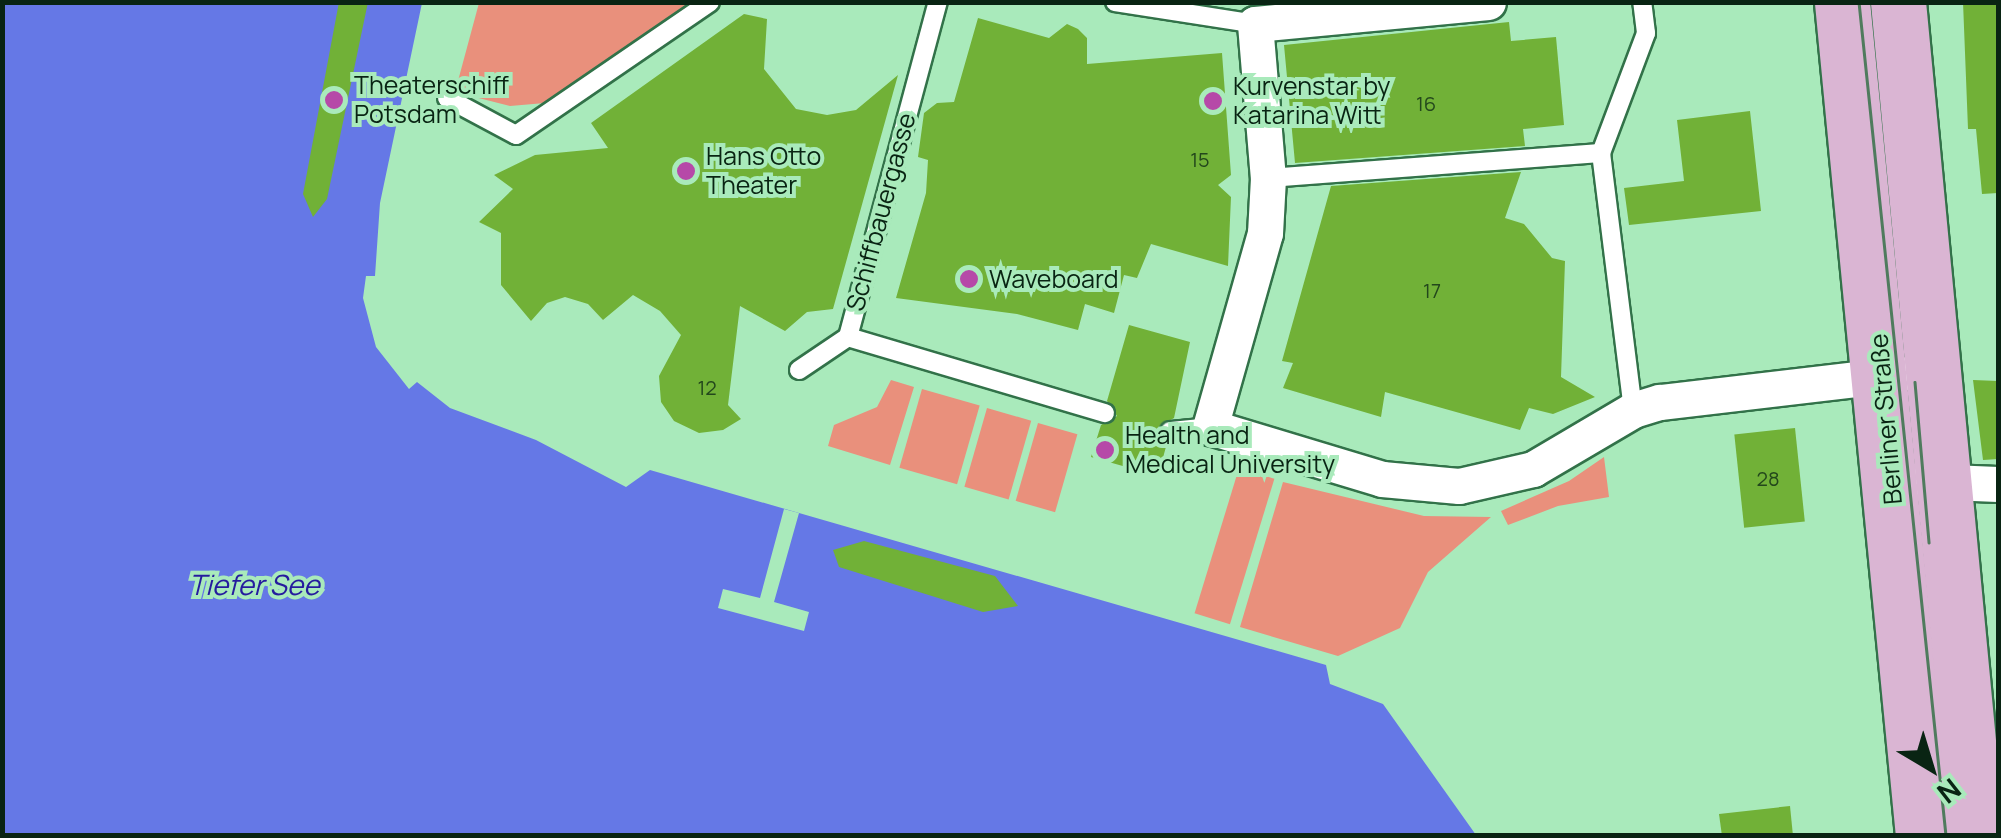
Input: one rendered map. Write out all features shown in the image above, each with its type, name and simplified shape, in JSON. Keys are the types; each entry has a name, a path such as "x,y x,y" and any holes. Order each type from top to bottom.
{"main road":[{"name":"Berliner Straße","path":"1842,2 1910,486 1914,822"},
{"name":"Berliner Straße","path":"1897,375 1898,2"},
{"name":"Berliner Straße","path":"1910,486 1981,772 1977,836"}],"street":[{"path":"1488,2 1327,10 1255,24 1268,178 1265,233 1210,426 1382,479 1460,486 1532,469 1633,410 1709,394 1897,375"},
{"path":"1910,486 1998,484"}],"lane":[{"path":"448,98 516,134 710,2"},
{"name":"Schiffbauergasse","path":"938,2 848,337 1105,413"},
{"path":"1115,2 1255,24"},
{"path":"1633,410 1601,153 1646,34 1642,2"},
{"path":"1268,178 1601,153"},
{"path":"1888,699 1897,375 1904,297"},
{"path":"1850,304 1897,375"},
{"path":"799,370 848,337"},
{"path":"1170,431 1210,426"},
{"path":"1910,486 1922,598"}],"shaded area":[{"path":"664,2 690,6 545,103 510,106 455,92 479,3"},
{"path":"891,380 914,387 890,465 828,446 834,425 877,407"},
{"path":"922,389 980,406 957,484 899,468"},
{"path":"987,408 1031,421 1009,500 964,487"},
{"path":"1038,423 1077,434 1055,512 1016,501"},
{"path":"1604,457 1609,497 1558,506 1508,525 1501,511 1569,481"},
{"path":"1239,468 1274,479 1230,624 1195,613"},
{"path":"1283,482 1424,516 1491,517 1428,572 1400,628 1338,656 1240,627"}],"water":[{"name":"Tiefer See","path":"2,3 422,3 380,203 375,276 366,276 363,298 376,347 409,389 417,382 450,408 536,440 626,487 650,470 1326,665 1330,684 1383,704 1476,835 3,835"}],"pier":[{"path":"784,509 799,513 774,602 809,612 804,631 718,608 723,589 760,598"}],"building":[{"name":"Theaterschiff Potsdam","path":"339,2 368,2 327,199 313,217 303,194"},
{"path":"1963,2 1998,2 1998,193 1982,194 1976,129 1968,129"},
{"name":"Hans Otto Theater","path":"744,14 767,19 764,69 796,109 827,115 856,110 898,75 833,309 807,312 785,331 740,306 728,405 741,419 723,430 699,433 674,421 661,402 659,376 681,335 660,311 633,295 603,320 588,304 565,297 547,303 531,321 501,285 501,233 479,222 513,189 494,175 535,155 608,148 591,123"},
{"path":"978,18 1049,38 1067,24 1087,38 1087,64 1222,53 1231,175 1218,185 1231,197 1228,266 1151,244 1137,278 1124,275 1114,313 1085,304 1078,330 1017,314 896,298 926,193 928,160 918,157 924,113 937,103 954,102"},
{"path":"1509,22 1511,41 1556,37 1564,125 1523,129 1525,146 1295,163 1284,45"},
{"path":"1750,111 1761,211 1629,225 1624,188 1684,181 1677,120"},
{"path":"1521,172 1505,218 1524,224 1552,258 1565,261 1561,377 1595,397 1553,414 1529,408 1520,430 1385,392 1381,417 1283,388 1293,363 1282,361 1331,186"},
{"path":"1129,325 1190,342 1174,418 1158,427 1167,443 1158,476 1091,457 1101,425 1117,416 1107,401"},
{"path":"1973,380 1998,381 1998,459 1983,460"},
{"path":"1795,428 1805,521 1744,528 1734,434"},
{"path":"864,541 995,576 1018,606 983,612 839,567 833,550"},
{"path":"1790,806 1793,836 1722,836 1719,814"}],"tram line":[{"path":"1859,2 1946,836"},
{"path":"1915,382 1929,542"}],"place":[{"name":"Theaterschiff Potsdam","path":"334,100"},
{"name":"Kurvenstar by Katarina Witt","path":"1213,101"},
{"name":"Hans Otto Theater","path":"686,171"},
{"name":"Waveboard","path":"969,279"},
{"name":"Health and Medical University","path":"1105,450"}]}
